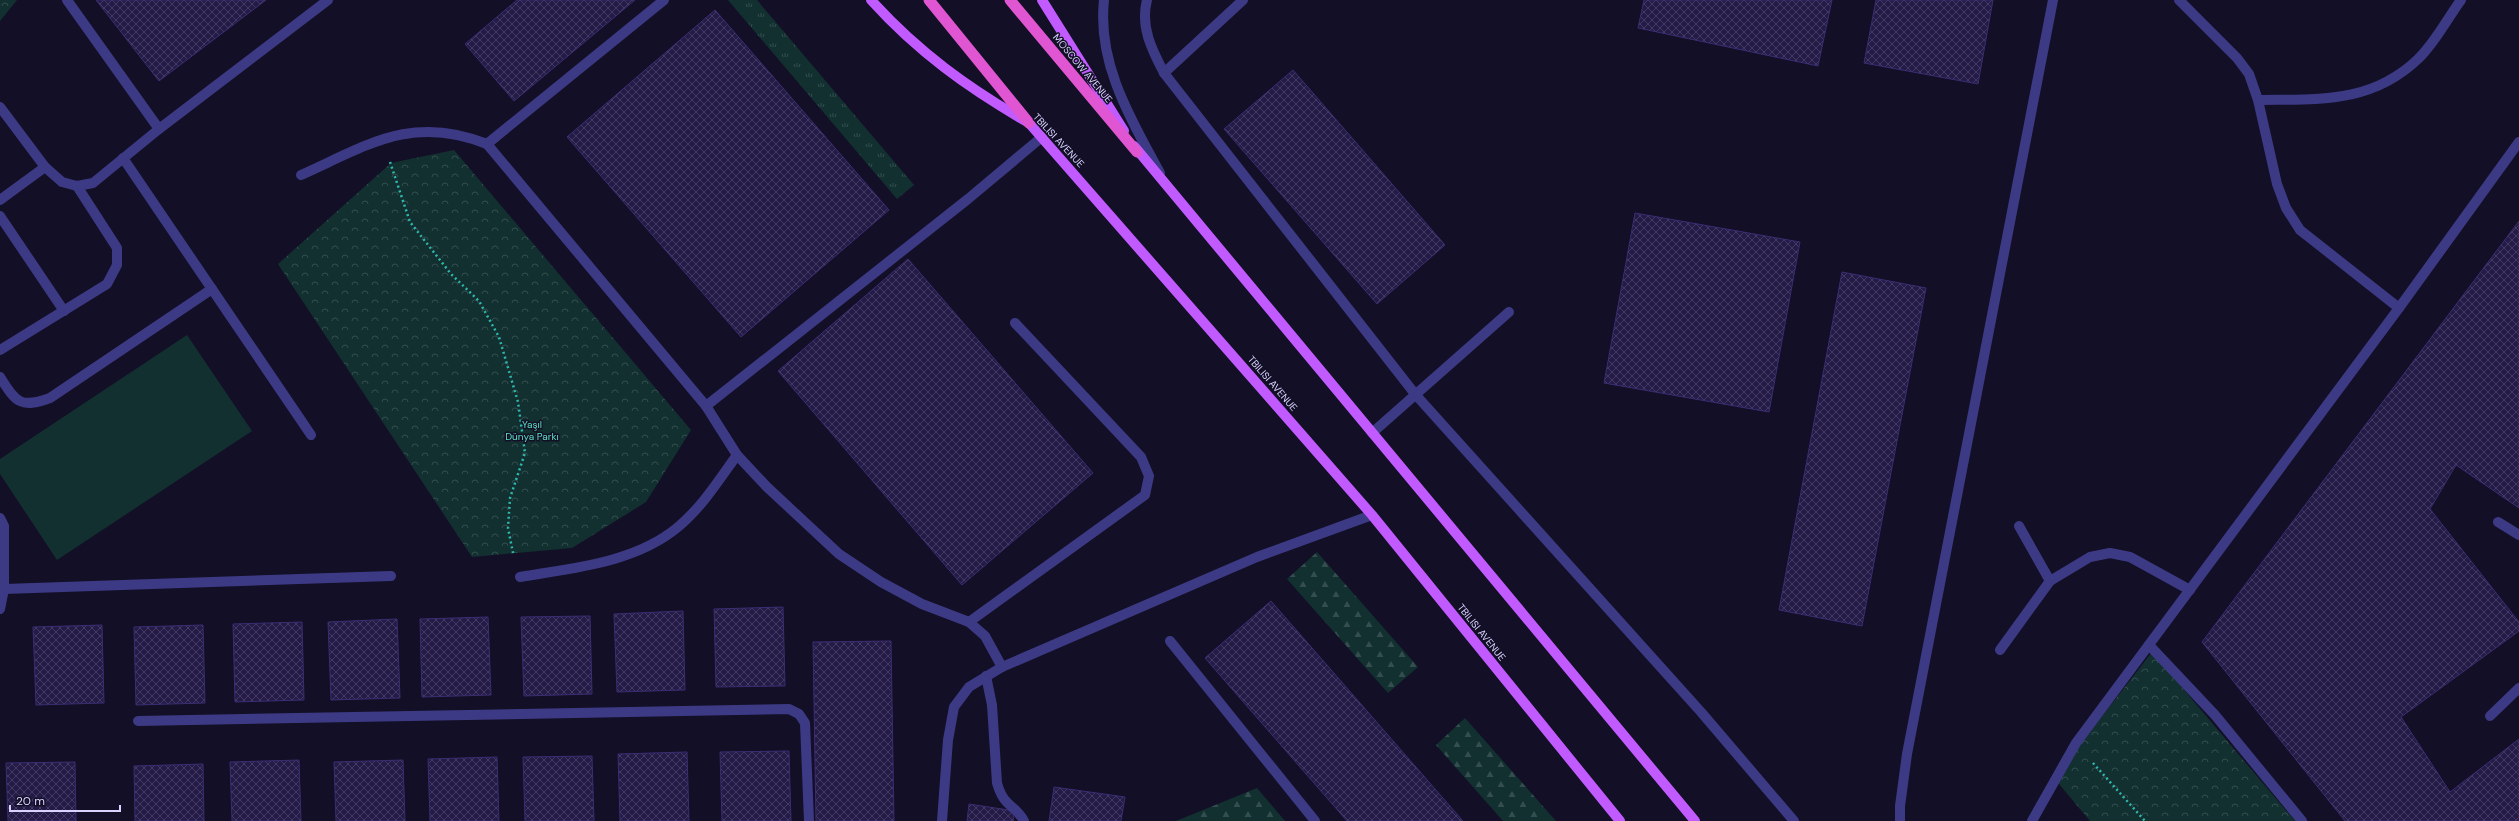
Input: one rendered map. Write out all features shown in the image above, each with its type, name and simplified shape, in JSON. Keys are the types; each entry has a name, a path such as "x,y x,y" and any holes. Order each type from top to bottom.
{"highway":[{"path":"929,0 1029,123"},
{"name":"MOSCOW AVENUE","path":"1010,0 1137,152"}],"main road":[{"name":"TBILISI AVENUE","path":"871,0 896,27 938,65 981,95 1029,123 1042,137 1372,515 1620,821"},
{"path":"1042,0 1137,152 1695,821"}],"street":[{"path":"67,0 159,129"},
{"path":"0,107 45,167 62,182 76,186 93,183 159,129 328,0"},
{"path":"486,144 664,0"},
{"path":"1104,0 1103,13 1110,70 1122,102 1168,189"},
{"path":"1147,0 1148,40 1164,73 1415,394 1701,712 1794,821"},
{"path":"1164,73 1243,0"},
{"path":"1900,821 1900,806 1908,754 2053,0"},
{"path":"2179,0 2237,58 2249,74 2258,100 2277,184 2286,208 2300,230 2399,308"},
{"path":"2258,100 2321,99 2359,94 2392,81 2419,58 2461,0"},
{"path":"301,175 384,138 417,131 439,130 462,134 486,144 706,406 737,455 767,487 839,554 888,586 922,604 969,622 985,636 1002,667"},
{"path":"706,406 968,199 1042,137"},
{"path":"2032,821 2076,743 2399,308 2519,142"},
{"path":"123,158 311,435"},
{"path":"0,200 45,167"},
{"path":"0,350 107,284 117,266 117,248 76,186"},
{"path":"0,216 64,311"},
{"path":"0,378 13,399 32,405 50,398 212,289"},
{"path":"1372,433 1509,312"},
{"path":"969,622 1145,495 1149,476 1141,457 1016,323"},
{"path":"520,577 603,562 646,546 677,528 705,500 737,455"},
{"path":"942,821 948,740 954,707 969,687 1002,667 1257,557 1372,515"},
{"path":"0,518 4,526 4,589 0,609"},
{"path":"2498,522 2519,535"},
{"path":"2019,526 2050,581"},
{"path":"2000,650 2050,581 2090,557 2110,553 2130,557 2190,590"},
{"path":"4,589 391,576"},
{"path":"1170,641 1315,821"},
{"path":"2149,645 2215,715 2302,821"},
{"path":"986,676 992,705 997,784 1000,795 1006,804 1021,814 1024,821"},
{"path":"2490,716 2519,688"},
{"path":"138,722 789,709 799,714 805,723 809,821"}],"path":[{"path":"384,138 410,222 451,274 479,301 499,337 518,402 525,453 510,498 508,528 520,577"},
{"path":"2076,743 2145,821"}],"green space":[{"path":"0,0 17,0 0,21"},
{"path":"728,0 757,0 914,185 897,199"},
{"name":"Yaşıl Dünya Parkı","path":"454,150 691,430 646,502 572,548 472,557 278,264 391,163"},
{"path":"187,335 252,431 57,560 0,474 0,459"},
{"path":"1317,552 1418,667 1388,693 1287,579"},
{"path":"2152,652 2295,821 2090,821 2054,778"},
{"path":"1465,718 1556,821 1503,821 1436,745"},
{"path":"1257,788 1285,821 1176,821"}],"building":[{"path":"96,0 266,0 159,81"},
{"path":"517,0 635,0 514,101 465,44"},
{"path":"1644,0 1832,0 1818,66 1638,28"},
{"path":"1876,0 1993,0 1978,84 1864,63"},
{"path":"715,10 889,210 741,337 567,137"},
{"path":"1293,70 1445,245 1377,304 1224,129"},
{"path":"1635,213 1800,242 1769,412 1604,383"},
{"path":"2519,221 2519,508 2456,465 2430,509 2519,622 2519,631 2401,717 2450,792 2519,739 2519,821 2345,821 2202,642"},
{"path":"908,259 1093,473 962,585 778,371"},
{"path":"1842,272 1926,288 1862,626 1779,610"},
{"path":"1271,601 1463,821 1347,821 1205,658"},
{"path":"783,607 785,686 716,687 714,609"},
{"path":"683,611 685,690 617,692 614,614"},
{"path":"590,616 592,694 524,696 521,617"},
{"path":"488,617 491,695 422,697 420,619"},
{"path":"397,619 400,698 331,700 328,622"},
{"path":"302,622 304,700 235,702 233,624"},
{"path":"102,625 104,703 36,705 33,627"},
{"path":"203,625 205,703 136,705 134,627"},
{"path":"891,641 894,821 816,821 813,642"},
{"path":"789,751 791,821 722,821 720,752"},
{"path":"687,752 689,821 620,821 618,754"},
{"path":"592,756 594,821 525,821 523,757"},
{"path":"497,757 499,821 430,821 428,759"},
{"path":"299,760 301,821 232,821 230,762"},
{"path":"403,760 405,821 336,821 334,762"},
{"path":"75,762 76,821 8,821 6,763"},
{"path":"203,764 204,821 135,821 134,766"},
{"path":"1054,787 1125,797 1121,821 1049,821"},
{"path":"969,804 1015,811 1013,821 967,821"}]}
